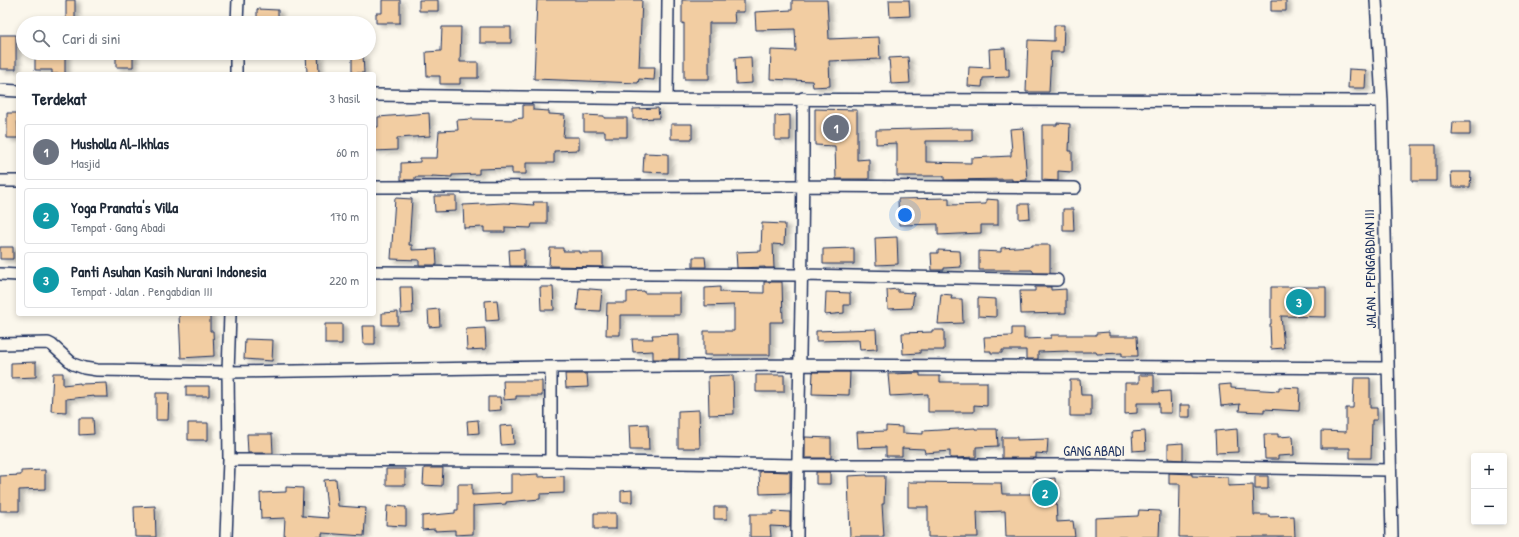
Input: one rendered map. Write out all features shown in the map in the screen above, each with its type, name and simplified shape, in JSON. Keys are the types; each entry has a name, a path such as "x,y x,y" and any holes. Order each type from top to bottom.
{"street":[{"path":"238,0 238,16"},
{"path":"667,99 668,0"},
{"name":"JALAN . PENGABDIAN III","path":"1376,0 1382,101 1389,470 1392,537"},
{"path":"236,60 236,72"},
{"path":"0,90 16,91"},
{"path":"376,95 667,99 803,98 1382,101"},
{"path":"797,537 803,186 803,98"},
{"path":"0,181 16,181"},
{"path":"376,187 803,186 1075,188"},
{"path":"376,272 801,275 1057,280"},
{"path":"0,274 16,275"},
{"path":"226,537 229,460 228,372 230,316"},
{"path":"0,344 48,343 56,348 68,360 84,368 228,372 799,365 1388,368"},
{"path":"551,367 552,461"},
{"name":"GANG ABADI","path":"229,460 552,461 798,465 1094,465 1389,470"}],"building":[{"path":"66,0 75,0 75,16 66,16"},
{"path":"382,0 400,0 400,23 376,23 376,13 382,13"},
{"path":"419,0 438,0 438,11 419,11"},
{"path":"537,0 642,0 639,67 655,67 654,80 639,79 638,83 534,79"},
{"path":"682,0 744,0 744,12 734,12 735,23 709,23 709,79 684,79 684,23 682,24"},
{"path":"792,0 827,0 829,39 879,37 880,59 829,61 830,86 813,87 812,81 770,79 771,50 796,51 795,29 756,30 755,12 792,10"},
{"path":"889,0 909,0 910,16 890,17"},
{"path":"1271,0 1286,0 1286,11 1271,11"},
{"path":"257,9 278,10 278,16 257,16"},
{"path":"1054,25 1064,25 1063,52 1051,52 1049,92 1026,92 1028,40 1054,41"},
{"path":"442,27 461,27 460,62 478,62 478,78 460,78 460,84 440,84 440,76 427,76 426,52 441,51"},
{"path":"480,27 511,27 511,43 480,43"},
{"path":"0,35 16,35 16,69 0,69"},
{"path":"1005,48 1006,69 1009,69 1009,77 983,78 982,87 968,86 969,67 990,68 989,49"},
{"path":"751,57 752,83 736,84 735,58"},
{"path":"908,57 910,83 891,84 889,58"},
{"path":"35,60 65,60 65,72 35,70"},
{"path":"116,60 133,60 133,67 116,67"},
{"path":"306,60 318,60 319,72 307,72"},
{"path":"352,60 363,60 364,72 352,72"},
{"path":"1349,69 1366,70 1365,88 1348,88"},
{"path":"523,105 533,105 533,110 549,111 549,114 565,115 563,137 579,137 579,150 554,151 554,163 526,163 526,174 512,174 512,168 479,169 479,174 452,175 452,177 415,177 415,180 401,180 401,163 420,162 420,158 437,158 439,131 458,130 457,120 514,120 523,118"},
{"path":"658,108 659,118 633,119 633,109"},
{"path":"815,109 857,110 857,160 869,159 869,179 836,179 835,146 815,145"},
{"path":"7,113 16,113 16,138 7,138"},
{"path":"429,113 430,136 397,138 397,150 376,151 376,127 378,127 378,117"},
{"path":"584,115 604,116 604,118 627,118 627,137 605,137 605,131 584,131"},
{"path":"790,115 790,140 775,140 775,116"},
{"path":"1453,122 1470,122 1470,135 1452,135"},
{"path":"1057,123 1070,124 1069,151 1072,151 1072,172 1058,171 1058,181 1042,180 1042,125 1057,125"},
{"path":"671,124 692,124 692,139 671,139"},
{"path":"1023,128 1027,180 944,180 944,176 897,176 897,143 876,144 876,130 972,129 972,141 926,141 926,162 971,163 971,158 1011,156 1010,129"},
{"path":"1412,145 1436,145 1436,181 1412,181"},
{"path":"644,153 668,154 668,173 643,172"},
{"path":"1451,172 1471,172 1470,187 1452,187"},
{"path":"434,196 456,196 456,211 435,212"},
{"path":"395,198 412,199 409,245 412,245 412,250 436,249 437,265 419,265 419,260 391,259"},
{"path":"949,198 949,205 986,204 986,199 998,200 998,225 981,225 981,233 938,235 938,224 899,225 898,199"},
{"path":"533,202 547,202 547,224 532,224 531,228 505,227 505,232 484,232 484,227 464,228 463,205 504,203 534,205"},
{"path":"1019,204 1029,204 1030,218 1019,219"},
{"path":"1063,209 1073,209 1074,231 1063,231"},
{"path":"762,223 785,224 784,245 773,244 774,268 737,268 736,252 761,251"},
{"path":"897,237 898,264 876,265 875,238"},
{"path":"1050,245 1050,273 1034,273 1032,270 979,270 979,251 1001,252 1001,248"},
{"path":"0,247 13,247 13,259 0,259"},
{"path":"550,248 563,248 563,251 580,251 580,253 603,253 603,267 549,266"},
{"path":"854,248 854,264 823,264 823,249"},
{"path":"524,249 524,266 510,266 509,250"},
{"path":"938,250 960,251 961,267 944,268 944,270 932,270 931,253 938,253"},
{"path":"693,257 705,257 706,267 693,267"},
{"path":"764,282 782,282 783,322 770,322 770,355 704,355 704,331 734,331 734,305 705,306 705,288 720,287 720,292 764,293"},
{"path":"400,287 412,287 413,313 401,314"},
{"path":"540,287 553,287 554,310 541,310"},
{"path":"1035,287 1051,287 1051,290 1066,289 1066,313 1021,314 1020,291 1035,291"},
{"path":"1271,287 1326,287 1326,317 1281,316 1284,348 1271,349"},
{"path":"579,288 602,290 600,311 577,310"},
{"path":"898,289 898,292 914,293 912,308 888,309 887,290"},
{"path":"644,291 644,293 680,293 680,315 620,315 620,335 606,335 607,303 627,303 627,292"},
{"path":"826,292 850,293 850,305 844,305 844,313 825,315"},
{"path":"941,294 952,295 951,299 962,299 963,323 938,324"},
{"path":"978,298 996,299 996,317 978,316"},
{"path":"497,300 499,320 486,321 485,301"},
{"path":"439,309 440,326 429,327 428,310"},
{"path":"398,312 398,325 382,325 382,313"},
{"path":"179,316 210,316 210,331 213,331 214,356 181,358"},
{"path":"325,324 342,324 342,344 325,344"},
{"path":"362,326 375,326 375,344 363,344"},
{"path":"485,328 486,349 467,350 466,329"},
{"path":"1012,328 1024,328 1024,339 1051,338 1051,335 1096,335 1096,333 1109,332 1109,336 1137,336 1138,356 1122,356 1122,353 1097,354 1096,352 1068,351 1038,352 1038,359 1026,359 1026,350 1002,350 1002,353 991,353 991,351 985,351 984,337 1012,336"},
{"path":"876,329 877,349 860,350 859,340 816,341 816,331"},
{"path":"932,330 944,330 944,350 920,350 920,353 903,354 902,333 932,332"},
{"path":"679,334 679,359 653,359 653,351 633,352 632,339 653,339 652,335"},
{"path":"245,339 273,340 272,361 244,359"},
{"path":"36,362 36,377 11,378 11,363"},
{"path":"813,372 850,372 849,395 812,394"},
{"path":"53,373 63,373 63,385 80,383 107,383 108,397 94,396 66,399 66,412 51,411"},
{"path":"920,373 920,376 940,376 940,382 987,382 987,406 974,405 974,412 928,412 928,394 890,396 888,374"},
{"path":"565,374 587,374 588,387 566,388"},
{"path":"733,375 734,414 709,415 708,376"},
{"path":"756,375 784,375 784,392 756,392"},
{"path":"1139,375 1154,375 1154,392 1170,391 1171,413 1159,413 1159,403 1137,403 1137,413 1125,414 1125,383 1139,383"},
{"path":"1354,378 1370,378 1370,408 1377,408 1377,420 1372,420 1371,458 1350,458 1350,448 1321,448 1321,431 1346,432 1346,408 1353,408"},
{"path":"1070,380 1080,380 1081,395 1091,395 1091,416 1070,416"},
{"path":"503,381 542,381 542,396 516,396 516,399 504,400"},
{"path":"1231,384 1231,388 1279,391 1279,387 1300,388 1299,411 1264,409 1264,412 1239,411 1240,404 1221,406 1219,385"},
{"path":"186,386 209,386 209,396 186,396"},
{"path":"156,393 169,393 168,420 156,420"},
{"path":"488,397 500,397 501,410 488,411"},
{"path":"1180,405 1190,405 1190,417 1180,417"},
{"path":"699,410 700,448 678,448 678,411"},
{"path":"79,418 93,418 94,434 79,435"},
{"path":"478,420 479,433 468,434 467,421"},
{"path":"188,423 208,423 208,440 188,440"},
{"path":"648,424 649,450 630,450 629,425"},
{"path":"513,425 514,444 501,445 500,426"},
{"path":"886,426 902,427 902,433 923,434 923,431 975,428 997,429 998,446 976,447 976,457 955,458 950,458 950,451 925,453 924,449 902,448 902,456 886,456 886,447 858,448 857,432 886,431"},
{"path":"1237,429 1238,452 1216,453 1215,431"},
{"path":"1145,431 1146,450 1133,451 1132,432"},
{"path":"247,434 272,434 273,453 248,453"},
{"path":"1264,434 1278,434 1278,437 1293,436 1294,455 1278,456 1278,459 1265,459"},
{"path":"805,437 831,438 831,458 805,458"},
{"path":"1002,437 1017,437 1017,440 1048,439 1047,454 1036,453 1036,458 1002,458"},
{"path":"1183,443 1183,460 1168,459 1168,444"},
{"path":"424,468 443,468 442,486 423,485"},
{"path":"386,469 405,469 405,485 386,485"},
{"path":"45,470 45,489 19,490 19,511 0,511 0,476 21,475 21,471"},
{"path":"759,471 790,472 790,493 760,494"},
{"path":"816,472 830,472 830,484 816,484"},
{"path":"1169,473 1192,474 1192,476 1228,477 1228,486 1253,485 1254,515 1269,515 1269,517 1294,516 1295,537 1179,537 1180,484 1169,484"},
{"path":"511,474 538,474 538,477 564,476 564,493 540,494 540,499 506,502 506,504 473,506 473,534 455,535 455,530 422,530 422,516 455,513 455,510 458,510 458,484 472,484 472,495 511,493"},
{"path":"848,476 885,476 884,504 882,504 884,537 850,537"},
{"path":"1255,476 1268,476 1268,489 1255,489"},
{"path":"1055,478 1057,522 1073,521 1075,537 1006,537 1005,511 977,512 978,537 928,537 928,507 908,507 908,482 1001,483 1002,494 1035,494 1034,480"},
{"path":"336,479 338,506 366,508 364,536 322,533 322,537 284,537 285,518 261,519 260,493 286,492 286,487 303,488 302,516 328,518 324,480"},
{"path":"632,490 632,502 621,502 621,491"},
{"path":"155,506 156,537 135,537 134,507"},
{"path":"387,506 406,507 406,526 386,525"},
{"path":"714,507 727,507 727,519 714,519"},
{"path":"1139,510 1160,511 1159,537 1095,537 1095,518 1138,516"},
{"path":"773,511 790,512 790,527 770,526 771,537 750,537 750,514 773,514"},
{"path":"594,513 616,513 616,529 594,529"}],"place":[{"name":"Musholla Al-Ikhlas","path":"836,128"},
{"name":"Panti Asuhan Kasih Nurani Indonesia","path":"1299,302"},
{"name":"Yoga Pranata's Villa","path":"1045,493"}]}
